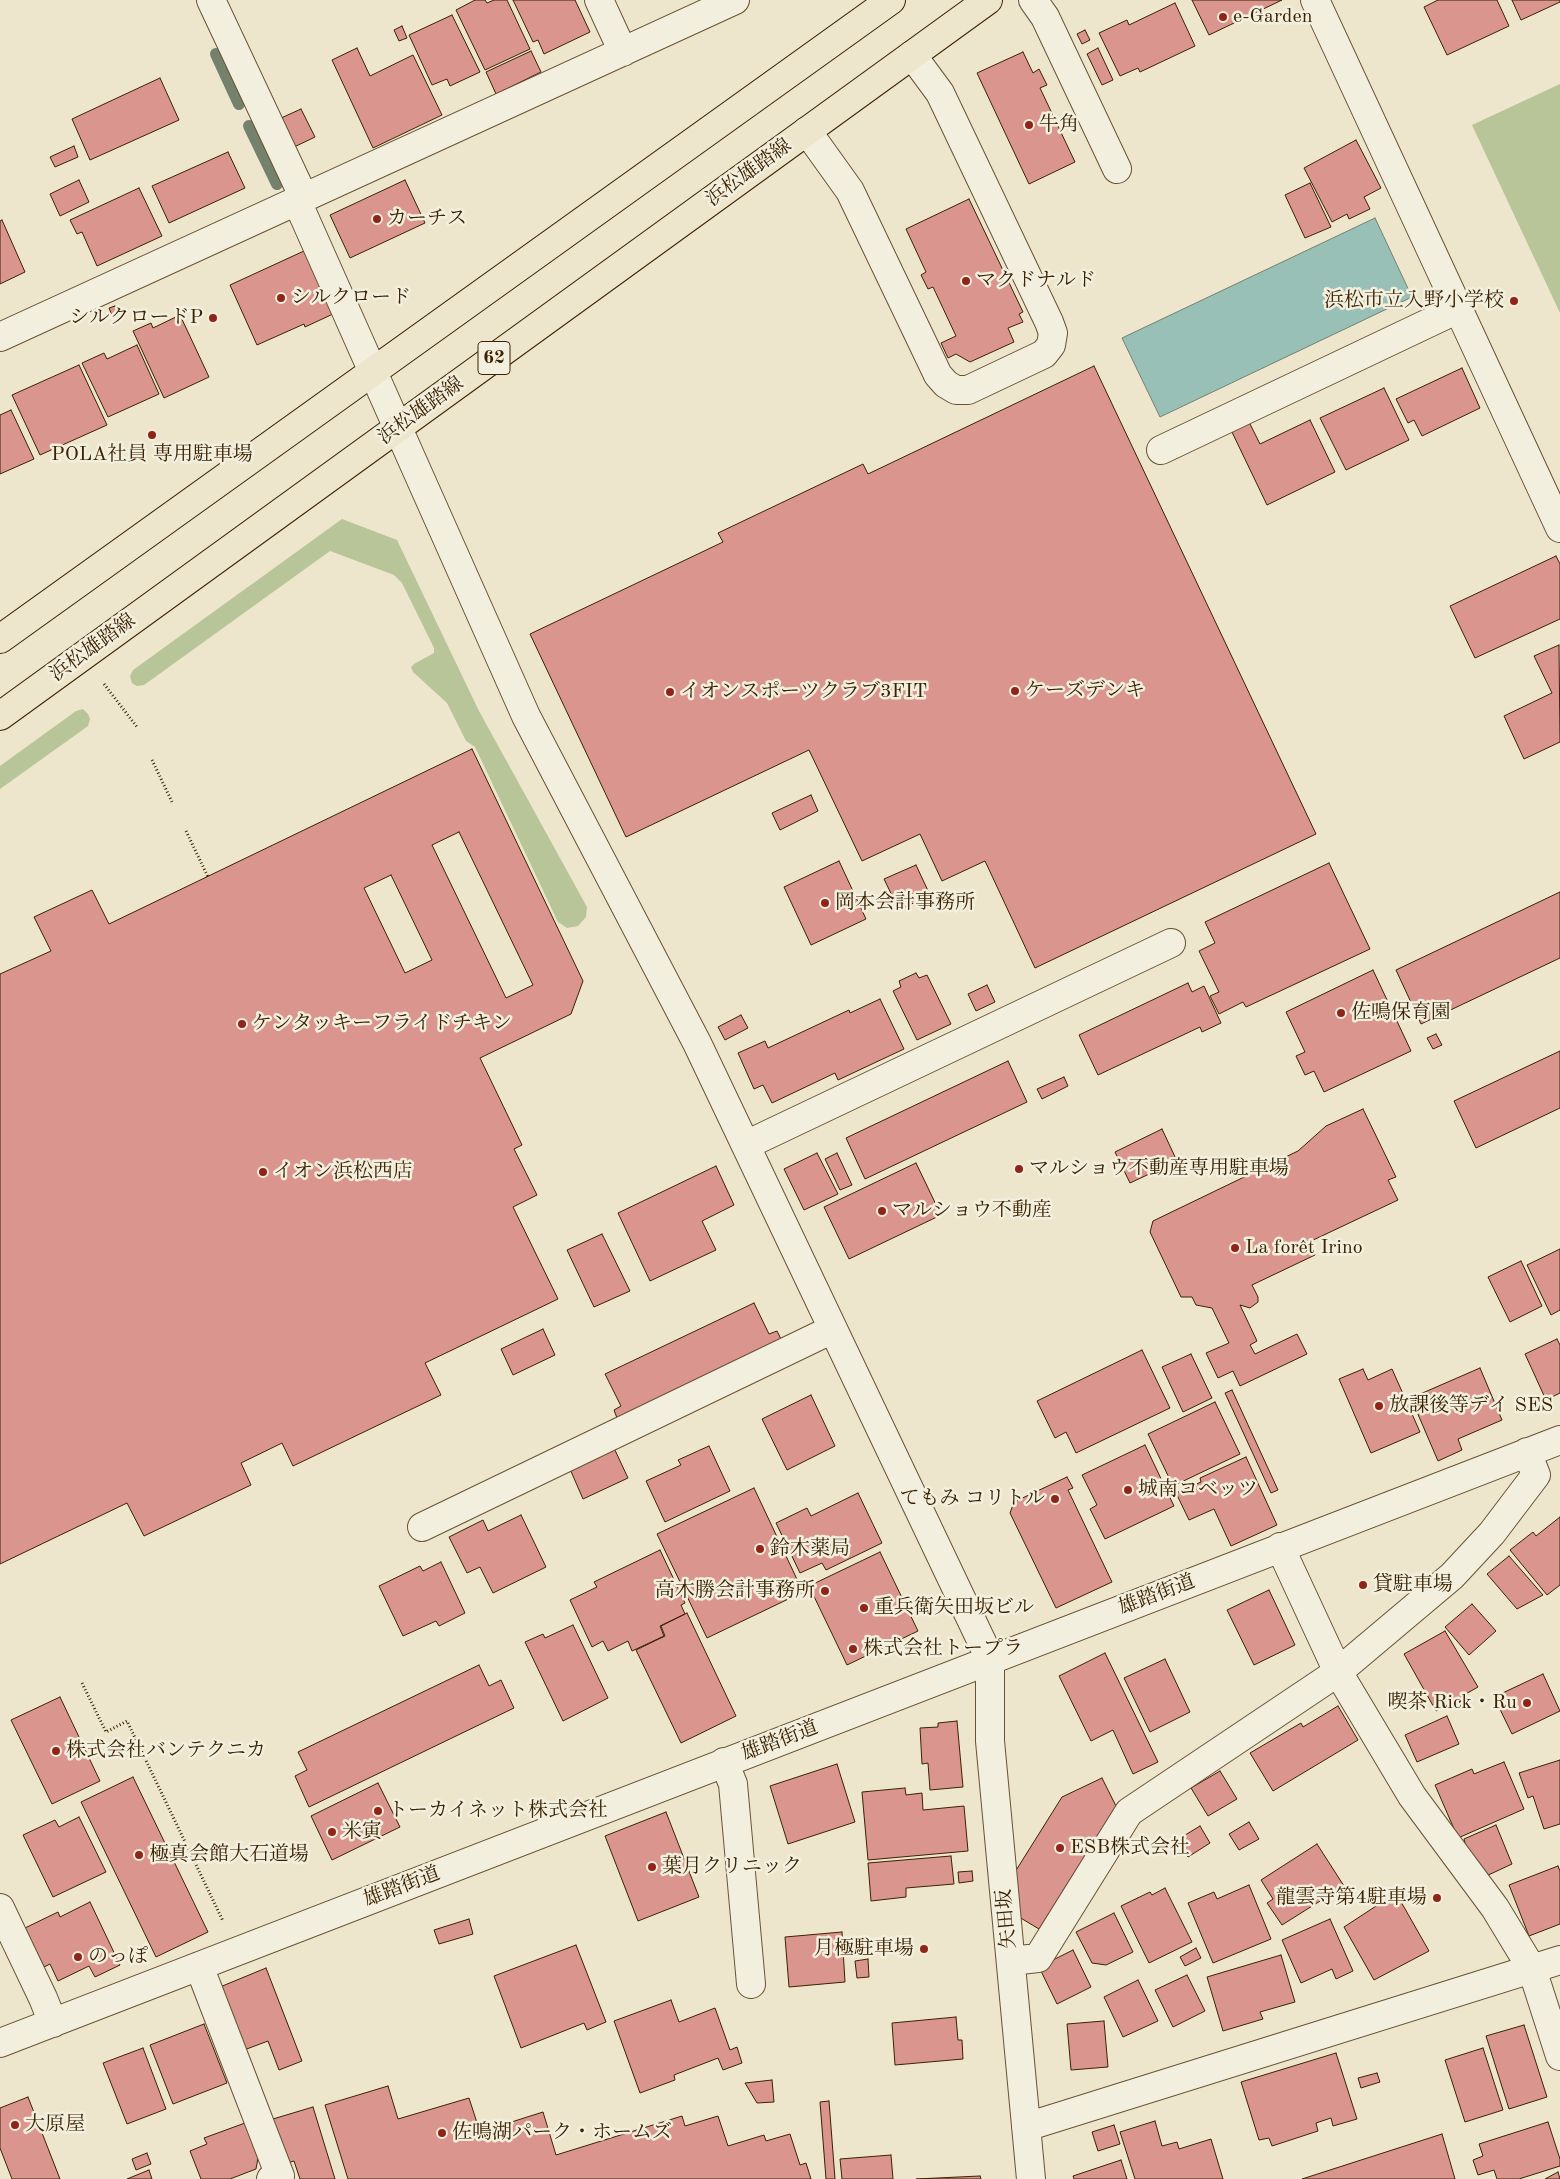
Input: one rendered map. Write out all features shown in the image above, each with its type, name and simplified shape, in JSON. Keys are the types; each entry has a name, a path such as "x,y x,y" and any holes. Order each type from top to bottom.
{"main road":[{"path":"0,639 891,0"},
{"name":"浜松雄踏線","path":"0,716 988,0"}],"street":[{"path":"211,0 300,200 397,428 526,716 662,974 746,1145 990,1658"},
{"path":"599,0 623,52"},
{"path":"0,337 735,0"},
{"path":"1033,0 1045,17 1117,169"},
{"path":"1315,0 1560,528"},
{"path":"807,131 850,191 930,359 938,375 946,384 956,390 968,390 1044,354 1051,345 1053,333 940,93 912,55"},
{"path":"1161,450 1458,310"},
{"path":"746,1145 1171,943"},
{"path":"422,1526 833,1329"},
{"name":"雄踏街道","path":"0,2043 990,1658 1560,1440"},
{"path":"1010,1961 1038,1958 1129,1812 1338,1672 1452,1576 1492,1533 1536,1475 1527,1452"},
{"path":"1280,1547 1338,1672 1412,1796 1495,1908 1532,1969 1560,2056"},
{"name":"矢田坂","path":"990,1658 990,1741 1031,2179"},
{"path":"724,1762 733,1784 751,1984"},
{"path":"0,1908 53,2023"},
{"path":"1026,2127 1560,1960"},
{"path":"199,1966 280,2176 271,2179"}],"path":[{"path":"103,681 137,727"},
{"path":"152,760 173,804"},
{"path":"186,831 208,876"},
{"path":"82,1683 106,1732 127,1721 225,1924 236,1952"}],"green space":[{"path":"1560,84 1560,313 1472,125"},
{"path":"342,519 397,540 479,711 587,907 586,917 578,926 567,928 558,922 475,747 466,741 447,703 413,672 411,667 434,653 434,648 402,583 394,575 330,551 144,685 137,686 132,683 130,676 133,670"},
{"path":"83,709 90,719 88,726 0,789 0,766 76,711"}],"water":[{"path":"1375,218 1412,297 1160,417 1122,338"}],"building":[{"path":"475,0 485,0 487,3 494,0 507,0 530,49 485,70 456,10"},
{"path":"513,0 575,0 590,32 544,54 538,40 533,42"},
{"name":"e-Garden","path":"1192,0 1282,0 1209,35"},
{"path":"1438,0 1497,0 1509,26 1447,55 1424,7"},
{"path":"1512,0 1560,0 1560,2 1521,20"},
{"path":"1175,3 1195,46 1140,72 1138,68 1120,76 1099,33 1127,20 1129,25"},
{"path":"452,15 480,72 450,86 447,79 432,85 409,35"},
{"path":"402,26 407,38 399,41 394,30"},
{"path":"1085,30 1090,40 1082,44 1077,34"},
{"path":"357,48 370,76 413,55 442,115 373,148 332,60"},
{"path":"1098,48 1113,80 1102,85 1087,54"},
{"path":"531,51 541,72 496,94 486,72"},
{"name":"牛角","path":"1023,52 1033,73 1039,69 1047,85 1040,88 1075,162 1029,184 977,73"},
{"path":"160,78 179,120 90,160 72,119"},
{"path":"301,109 315,137 292,148 279,119"},
{"path":"1356,140 1381,188 1364,197 1370,209 1349,219 1347,214 1332,222 1304,168"},
{"path":"74,146 78,157 55,167 50,157"},
{"path":"228,152 245,188 169,223 152,186"},
{"path":"79,180 89,202 60,216 50,194"},
{"name":"カーチス","path":"405,180 425,223 350,258 330,215"},
{"path":"1310,183 1331,227 1305,238 1285,195"},
{"path":"139,188 162,236 97,266 82,232 77,234 70,220"},
{"name":"マクドナルド","path":"969,199 1023,312 1019,314 1023,322 1008,328 1014,342 970,362 956,354 948,358 941,343 956,336 933,287 928,289 921,275 926,272 906,229"},
{"path":"2,220 25,272 0,284 0,221"},
{"path":"304,251 333,314 305,327 304,324 257,345 230,285"},
{"path":"115,306 120,315 113,318 109,308"},
{"path":"180,315 209,377 164,398 133,331 151,323 153,328"},
{"path":"137,345 159,394 108,417 82,363 104,353 107,359"},
{"path":"79,365 107,425 40,455 12,395"},
{"path":"1094,366 1316,834 1035,968 985,861 942,881 920,834 862,861 809,750 626,837 530,634 723,542 718,533 863,464 868,474"},
{"path":"1462,368 1480,408 1422,436 1414,420 1408,423 1396,399"},
{"path":"1384,388 1409,440 1346,470 1320,418"},
{"path":"11,410 34,459 0,474 0,415"},
{"path":"1310,420 1335,472 1267,505 1231,430 1249,422 1260,444"},
{"path":"1556,556 1560,564 1560,619 1475,658 1450,606"},
{"path":"1559,645 1560,742 1524,759 1504,716 1552,693 1534,656"},
{"name":"イオン浜松西店","path":"472,749 583,981 571,1014 480,1058 522,1145 514,1149 537,1195 513,1207 558,1299 425,1363 441,1395 293,1466 282,1443 241,1463 251,1485 144,1536 127,1503 0,1564 0,974 51,951 34,917 92,890 109,924","holes":["459,832 533,985 506,998 432,845","391,875 432,960 405,973 364,888"]},
{"path":"811,795 818,811 780,830 772,813"},
{"path":"839,861 866,919 811,945 784,887"},
{"path":"1329,863 1370,949 1246,1007 1243,1002 1219,1014 1210,996 1219,992 1199,951 1215,943 1205,922"},
{"path":"916,865 930,895 899,910 884,879"},
{"path":"1560,892 1560,958 1421,1024 1396,970"},
{"name":"佐鳴保育園","path":"1373,970 1411,1051 1324,1092 1314,1071 1305,1075 1296,1056 1305,1052 1286,1012"},
{"path":"916,973 919,978 927,975 951,1024 917,1040 893,991 901,987 899,981"},
{"path":"1188,983 1192,992 1204,986 1221,1023 1202,1032 1200,1027 1098,1075 1079,1035"},
{"path":"987,985 995,1002 976,1011 968,994"},
{"path":"880,999 904,1049 838,1080 835,1073 772,1103 763,1085 754,1089 738,1053 765,1041 768,1048 849,1010 850,1013"},
{"path":"741,1015 748,1028 725,1040 718,1027"},
{"path":"1436,1034 1442,1045 1433,1049 1427,1038"},
{"path":"1560,1051 1560,1108 1476,1148 1454,1101"},
{"path":"1008,1061 1027,1102 865,1179 846,1138"},
{"path":"1064,1077 1068,1086 1042,1099 1037,1089"},
{"name":"La forêt Irino","path":"1363,1109 1396,1177 1388,1180 1398,1200 1309,1242 1315,1255 1252,1285 1258,1297 1258,1302 1250,1308 1240,1305 1257,1341 1250,1345 1255,1354 1297,1334 1307,1354 1240,1386 1233,1371 1218,1378 1206,1353 1229,1343 1212,1308 1196,1305 1192,1297 1181,1297 1150,1232 1153,1221 1298,1151 1326,1126"},
{"path":"1162,1129 1177,1161 1130,1183 1115,1152"},
{"path":"817,1153 838,1194 804,1210 784,1169"},
{"path":"837,1153 852,1185 840,1190 825,1159"},
{"path":"916,1163 941,1215 849,1259 824,1207"},
{"path":"716,1166 734,1205 702,1221 716,1250 650,1281 618,1213"},
{"path":"602,1234 630,1291 594,1307 567,1250"},
{"path":"1560,1249 1560,1310 1551,1315 1527,1265"},
{"path":"1521,1261 1542,1306 1510,1322 1488,1277"},
{"path":"754,1303 769,1334 777,1331 781,1339 617,1418 614,1410 621,1406 605,1374"},
{"path":"543,1329 555,1355 513,1375 501,1349"},
{"path":"1557,1339 1560,1345 1560,1393 1546,1400 1525,1354"},
{"path":"1142,1350 1170,1408 1076,1453 1066,1432 1055,1438 1037,1401"},
{"path":"1191,1354 1212,1398 1183,1412 1162,1367"},
{"path":"1480,1368 1502,1420 1458,1439 1462,1450 1438,1461 1411,1398"},
{"name":"放課後等デイ SES","path":"1363,1369 1368,1380 1392,1369 1420,1432 1371,1453 1339,1379"},
{"path":"1232,1390 1278,1490 1271,1493 1225,1393"},
{"path":"811,1395 835,1446 787,1470 762,1419"},
{"path":"1215,1402 1240,1454 1173,1486 1148,1434"},
{"name":"城南コベッツ","path":"1145,1445 1174,1506 1105,1539 1090,1509 1097,1505 1082,1475"},
{"path":"709,1446 730,1491 665,1522 646,1481 681,1465 678,1460"},
{"path":"614,1448 628,1478 583,1499 570,1469"},
{"path":"1246,1457 1277,1525 1231,1546 1214,1509 1189,1520 1176,1493 1201,1482 1200,1478"},
{"path":"1067,1477 1073,1488 1068,1490 1112,1582 1056,1608 1010,1513 1014,1502"},
{"path":"754,1488 803,1592 707,1638 657,1534"},
{"path":"858,1493 882,1543 826,1570 822,1563 800,1573 776,1523 807,1508 811,1516"},
{"path":"521,1515 546,1567 493,1593 480,1567 467,1573 449,1537 483,1520 488,1531"},
{"path":"1560,1517 1560,1585 1547,1595 1510,1550 1533,1532 1536,1536"},
{"path":"660,1550 685,1603 681,1605 685,1614 660,1626 664,1636 632,1651 628,1641 608,1651 603,1641 592,1647 570,1600 597,1587 594,1582"},
{"name":"重兵衛矢田坂ビル","path":"880,1552 918,1631 847,1665 809,1586"},
{"path":"1509,1556 1543,1595 1517,1609 1487,1574"},
{"path":"441,1562 465,1613 439,1626 436,1621 403,1636 379,1586 420,1566 423,1571"},
{"path":"1269,1590 1295,1645 1254,1665 1227,1610"},
{"path":"1472,1604 1496,1631 1469,1655 1445,1627"},
{"path":"687,1613 736,1716 681,1743 636,1650 665,1636 661,1626"},
{"path":"573,1625 608,1698 563,1721 525,1642 543,1634 545,1638"},
{"path":"1445,1631 1478,1687 1436,1711 1404,1654"},
{"path":"1105,1653 1158,1762 1133,1774 1113,1730 1091,1741 1059,1676"},
{"path":"1165,1659 1190,1712 1150,1732 1124,1678"},
{"path":"479,1665 489,1686 501,1680 514,1708 309,1807 295,1776 307,1770 298,1752"},
{"name":"喫茶 Rick・Ru","path":"1543,1674 1560,1711 1512,1734 1494,1697"},
{"path":"60,1697 100,1781 52,1804 11,1720"},
{"path":"1338,1706 1358,1740 1273,1791 1250,1753 1301,1723 1303,1727"},
{"path":"1447,1716 1459,1744 1417,1762 1405,1735"},
{"path":"957,1721 963,1787 930,1790 928,1763 922,1764 920,1728 938,1727 938,1723"},
{"path":"1560,1760 1560,1824 1544,1829 1533,1796 1528,1798 1519,1773"},
{"path":"1504,1762 1524,1809 1458,1838 1435,1785 1472,1769 1474,1774"},
{"path":"837,1764 855,1822 788,1844 770,1786"},
{"path":"1220,1771 1237,1799 1208,1816 1191,1788"},
{"path":"133,1777 208,1932 156,1957 81,1802"},
{"path":"1102,1778 1116,1806 1039,1929 1019,1917 1015,1872 1062,1797"},
{"path":"378,1783 400,1827 332,1860 311,1816"},
{"path":"905,1788 906,1795 922,1793 923,1810 964,1806 968,1851 868,1860 862,1792"},
{"name":"葉月クリニック","path":"666,1812 699,1897 638,1921 605,1836"},
{"path":"79,1817 106,1872 53,1897 23,1835 55,1820 59,1827"},
{"path":"1249,1822 1259,1839 1239,1850 1229,1834"},
{"path":"1496,1825 1512,1864 1484,1877 1461,1845 1465,1843 1464,1839"},
{"path":"1200,1826 1210,1843 1188,1857 1177,1840"},
{"path":"1317,1844 1344,1886 1282,1925 1267,1903 1273,1899 1261,1880"},
{"path":"951,1856 954,1884 906,1888 906,1897 871,1901 868,1863"},
{"path":"1558,1866 1560,1871 1560,1924 1529,1936 1509,1885"},
{"path":"972,1871 973,1881 959,1883 958,1872"},
{"path":"1249,1885 1271,1939 1213,1963 1188,1903 1214,1892 1217,1899"},
{"path":"1165,1888 1192,1942 1149,1963 1121,1906 1150,1892 1152,1895"},
{"path":"1396,1893 1429,1951 1374,1980 1344,1927"},
{"path":"90,1902 120,1965 95,1977 89,1966 58,1981 50,1964 44,1967 25,1928 58,1912 60,1917"},
{"path":"1114,1913 1133,1952 1106,1965 1092,1963 1076,1932"},
{"path":"469,1919 473,1934 439,1944 434,1930"},
{"path":"1330,1919 1353,1971 1336,1979 1332,1969 1301,1983 1282,1940"},
{"path":"842,1932 845,1982 789,1987 785,1937"},
{"path":"576,1945 606,2022 587,2030 584,2023 521,2048 494,1976"},
{"path":"1196,1948 1201,1958 1185,1966 1180,1957"},
{"path":"1073,1950 1091,1987 1057,2004 1039,1967"},
{"path":"1281,1955 1295,2002 1260,2012 1263,2019 1223,2031 1207,1977"},
{"path":"868,1959 869,1977 857,1978 855,1961"},
{"path":"266,1968 302,2061 279,2070 268,2041 244,2050 220,1987"},
{"path":"1187,1975 1205,2011 1173,2027 1155,1990"},
{"path":"1138,1980 1158,2021 1123,2037 1104,1997"},
{"path":"671,2000 679,2022 715,2008 730,2050 737,2047 742,2063 723,2070 718,2058 674,2075 675,2080 640,2093 614,2021"},
{"path":"956,2017 958,2040 962,2040 963,2059 895,2065 892,2023"},
{"path":"1104,2021 1108,2067 1071,2070 1067,2024"},
{"path":"204,2024 227,2083 173,2104 150,2045"},
{"path":"1524,2025 1547,2097 1509,2109 1486,2036"},
{"path":"143,2048 166,2109 127,2124 103,2063"},
{"path":"1483,2048 1503,2110 1465,2122 1445,2060"},
{"path":"1336,2053 1357,2119 1333,2126 1331,2118 1316,2123 1318,2131 1272,2146 1269,2138 1259,2140 1241,2082"},
{"path":"1377,2073 1380,2082 1361,2088 1358,2078"},
{"path":"772,2080 774,2102 757,2103 745,2083"},
{"name":"佐鳴湖パーク・ホームズ","path":"388,2086 398,2119 469,2098 480,2132 543,2112 556,2155 682,2116 685,2126 718,2116 728,2146 764,2135 766,2141 790,2134 800,2165 806,2163 811,2179 348,2179 325,2105"},
{"path":"28,2097 60,2179 12,2179 0,2148 0,2108"},
{"path":"829,2101 835,2179 826,2179 820,2102"},
{"path":"313,2107 335,2179 300,2179 294,2161 287,2163 273,2119"},
{"path":"1155,2121 1162,2146 1177,2142 1179,2149 1211,2139 1223,2179 1135,2179 1120,2132"},
{"path":"1548,2122 1560,2159 1560,2166 1519,2179 1497,2179 1494,2170 1478,2175 1473,2160 1483,2156 1479,2144"},
{"path":"245,2123 258,2158 256,2169 230,2179 201,2179 190,2151 207,2144 204,2138"},
{"path":"1114,2125 1120,2144 1098,2151 1092,2132"},
{"path":"1442,2134 1455,2179 1302,2179"},
{"path":"147,2153 151,2164 136,2170 132,2159"},
{"path":"891,2155 893,2179 842,2179 840,2159"},
{"path":"1121,2160 1127,2179 1074,2179 1073,2176"},
{"path":"149,2170 152,2179 127,2179"},
{"path":"1558,2172 1560,2179 1545,2179"},
{"path":"980,2176 981,2179 916,2179"}],"waterway":[{"path":"216,54 239,104"},
{"path":"249,126 277,184"}],"place":[{"name":"e-Garden","path":"1223,17"},
{"name":"牛角","path":"1029,125"},
{"name":"カーチス","path":"377,219"},
{"name":"マクドナルド","path":"966,281"},
{"name":"シルクロード","path":"281,298"},
{"name":"浜松市立入野小学校","path":"1514,301"},
{"name":"シルクロードP","path":"213,318"},
{"name":"POLA社員 専用駐車場","path":"152,435"},
{"name":"ケーズデンキ","path":"1015,691"},
{"name":"イオンスポーツクラブ3FIT","path":"670,692"},
{"name":"岡本会計事務所","path":"825,903"},
{"name":"佐鳴保育園","path":"1341,1013"},
{"name":"ケンタッキーフライドチキン","path":"242,1024"},
{"name":"マルショウ不動産専用駐車場","path":"1019,1169"},
{"name":"イオン浜松西店","path":"263,1172"},
{"name":"マルショウ不動産","path":"882,1211"},
{"name":"La forêt Irino","path":"1235,1248"},
{"name":"放課後等デイ SES","path":"1379,1406"},
{"name":"城南コベッツ","path":"1128,1490"},
{"name":"てもみ コリトル","path":"1055,1499"},
{"name":"鈴木薬局","path":"760,1549"},
{"name":"貸駐車場","path":"1363,1585"},
{"name":"高木勝会計事務所","path":"825,1591"},
{"name":"重兵衛矢田坂ビル","path":"864,1608"},
{"name":"株式会社トープラ","path":"853,1649"},
{"name":"喫茶 Rick・Ru","path":"1527,1703"},
{"name":"株式会社バンテクニカ","path":"56,1751"},
{"name":"トーカイネット株式会社","path":"378,1811"},
{"name":"米寅","path":"332,1832"},
{"name":"ESB株式会社","path":"1060,1848"},
{"name":"極真会館大石道場","path":"139,1855"},
{"name":"葉月クリニック","path":"652,1867"},
{"name":"龍雲寺第4駐車場","path":"1437,1898"},
{"name":"月極駐車場","path":"924,1949"},
{"name":"のっぽ","path":"78,1957"},
{"name":"大原屋","path":"15,2125"},
{"name":"佐鳴湖パーク・ホームズ","path":"442,2133"}]}
